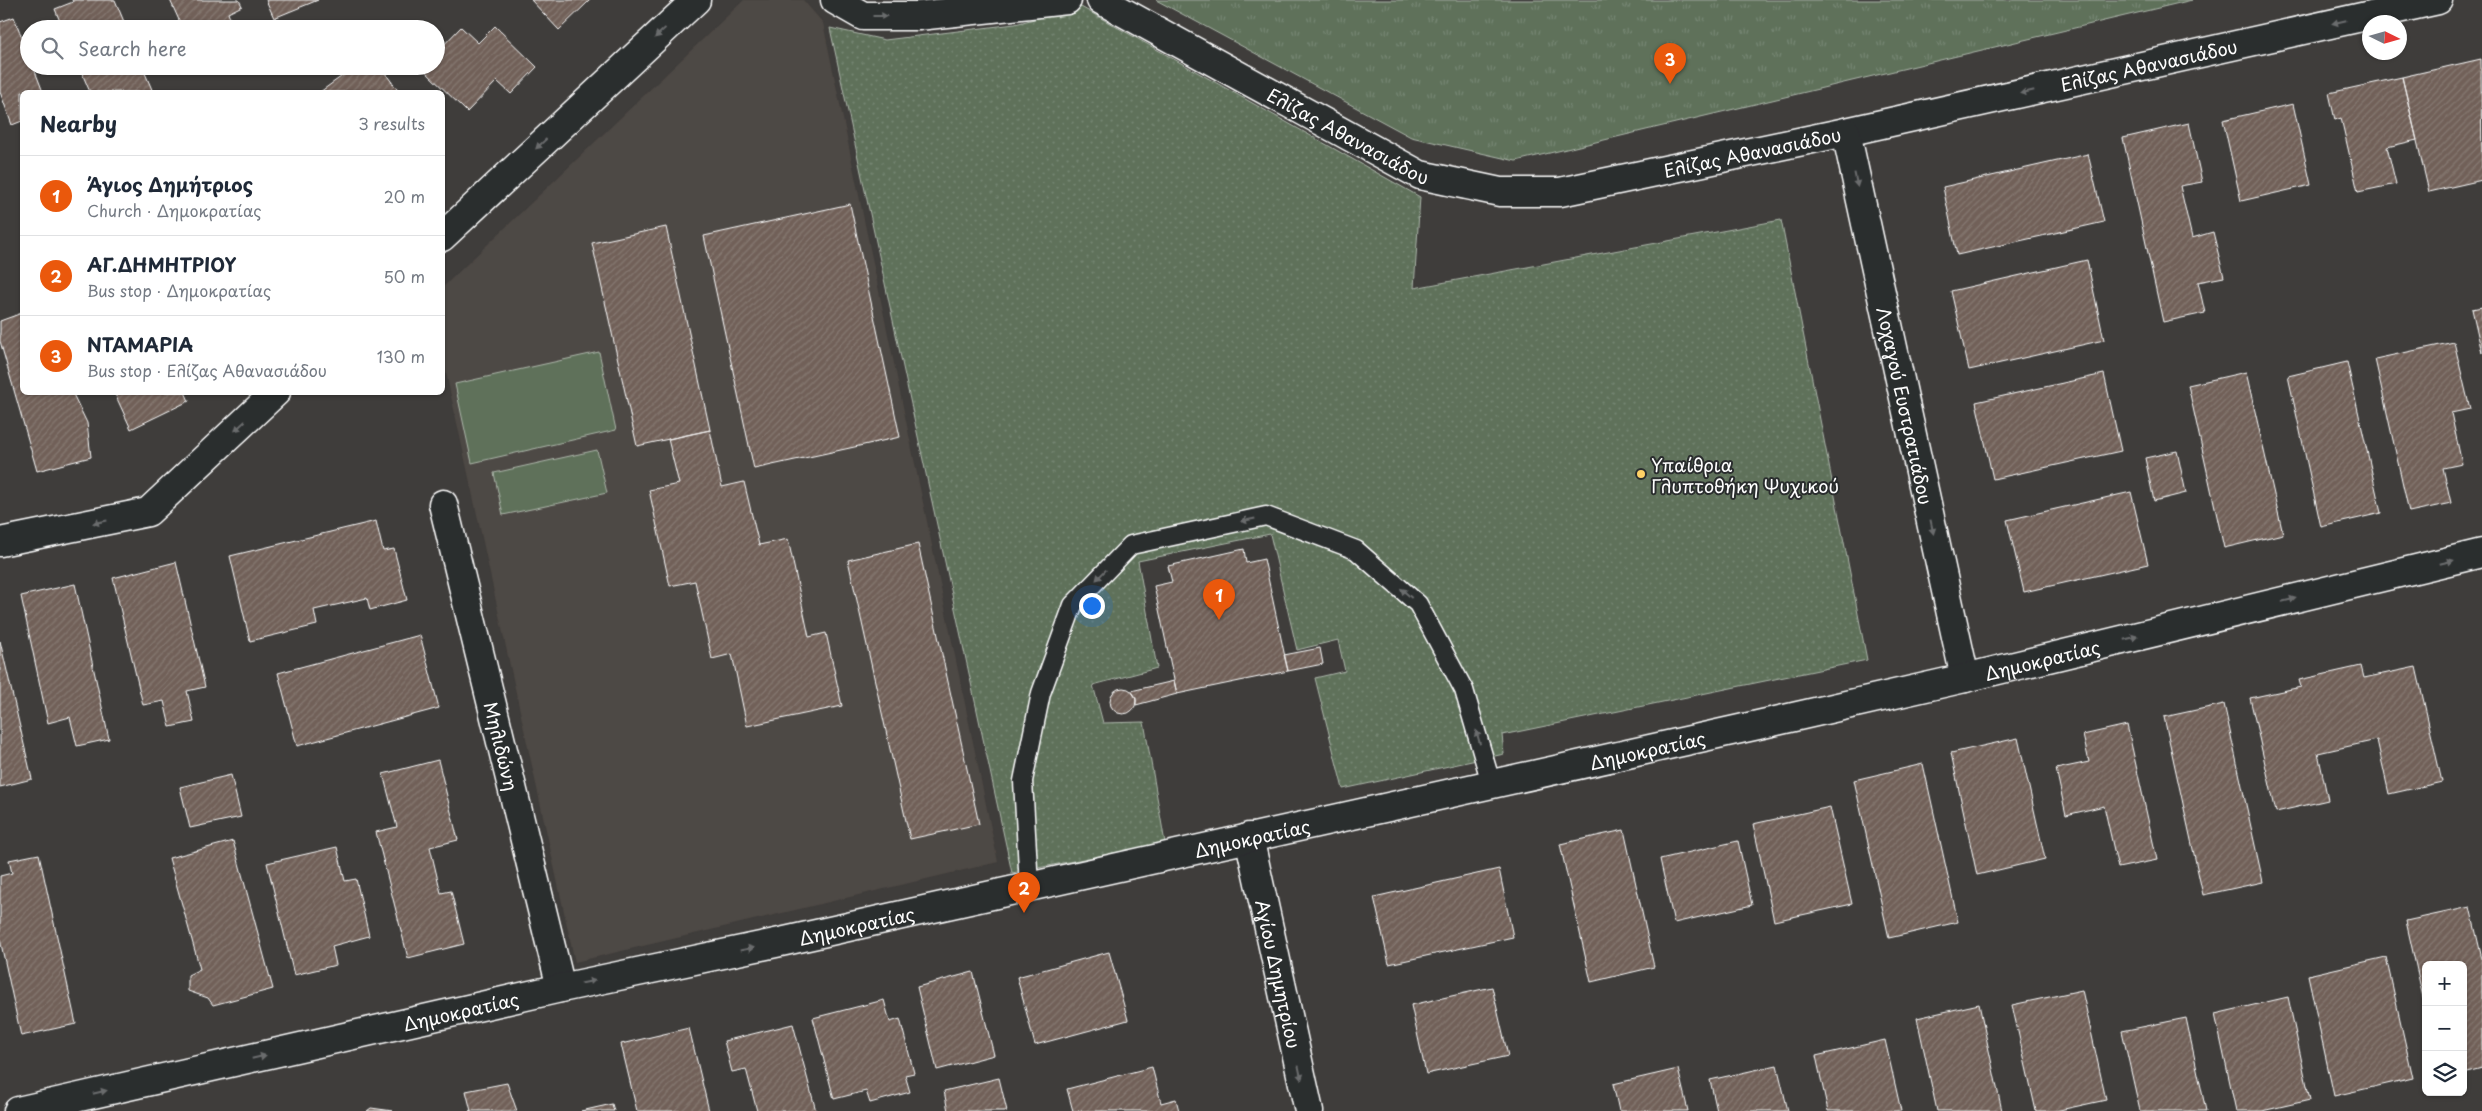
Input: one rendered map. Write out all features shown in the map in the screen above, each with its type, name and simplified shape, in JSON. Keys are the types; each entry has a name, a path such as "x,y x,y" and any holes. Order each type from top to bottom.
{"street":[{"path":"445,234 696,0"},
{"path":"836,0 863,16 918,16 1067,0"},
{"name":"Ελίζας Αθανασιάδου","path":"1101,0 1420,176 1500,192 1560,192 1846,132 2438,0"},
{"name":"Λοχαγού Ευστρατιάδου","path":"1846,132 1965,678"},
{"path":"0,542 148,512 273,395"},
{"name":"Μηλιδώνη","path":"443,504 562,988"},
{"name":"Δημοκρατίας","path":"18,1111 562,988 785,941 1965,678 2482,553"},
{"name":"Αγίου Δημητρίου","path":"1249,837 1309,1111"}],"lane":[{"path":"1029,886 1023,781 1041,693 1073,605 1131,545 1266,516 1356,550 1418,604 1464,690 1491,783"}],"shaded area":[{"path":"744,0 803,0 823,23 998,862 575,962 445,368 445,285"}],"green space":[{"path":"1156,0 2192,0 1516,161 1411,137"},
{"path":"1081,7 1420,197 1414,288 1781,220 1867,660 1502,735 1504,754 1343,789 1315,678 1345,671 1338,640 1297,650 1270,534 1138,561 1157,668 1093,685 1103,723 1144,722 1165,843 1012,873 830,28 885,40 1015,24"},
{"path":"599,352 616,430 472,463 455,384"},
{"path":"597,450 607,493 503,515 494,473"}],"building":[{"path":"72,0 115,0 123,20 59,20 55,9 73,2"},
{"path":"170,0 239,0 242,6 228,13 231,20 179,20"},
{"path":"266,0 318,0 274,18"},
{"path":"531,0 590,0 559,30"},
{"path":"14,17 20,33 20,75 36,75 42,90 20,90 20,122 12,125 0,92 0,22"},
{"path":"495,26 537,67 511,94 497,81 467,112 429,75 445,75 445,44 461,27 478,43"},
{"path":"2481,59 2482,180 2429,192 2402,77"},
{"path":"83,75 146,75 152,90 89,90"},
{"path":"344,75 387,75 398,90 323,90"},
{"path":"2402,77 2417,140 2387,147 2396,184 2358,192 2341,118 2335,120 2329,93"},
{"path":"2293,104 2311,185 2241,201 2223,120"},
{"path":"2189,123 2202,182 2180,186 2192,238 2213,232 2224,277 2198,282 2205,313 2163,322 2123,138"},
{"path":"2088,154 2104,222 1957,255 1943,187"},
{"path":"850,204 900,437 754,469 704,236"},
{"path":"666,227 710,430 637,446 592,243"},
{"path":"2087,260 2104,340 1969,370 1951,291"},
{"path":"2482,307 2482,353 2472,309"},
{"path":"20,314 20,395 73,395 87,423 91,457 37,471 0,341 0,321"},
{"path":"2454,342 2470,409 2451,413 2462,464 2443,468 2451,503 2409,512 2375,359"},
{"path":"2347,362 2381,513 2321,527 2288,376"},
{"path":"2246,372 2283,534 2224,548 2188,385"},
{"path":"2104,374 2121,451 1993,479 1976,402"},
{"path":"115,395 186,395 189,401 131,429"},
{"path":"710,430 722,487 744,482 759,545 788,539 809,637 826,633 842,706 747,726 732,654 712,659 695,581 670,586 649,490 679,484 668,439"},
{"path":"2177,451 2186,493 2154,501 2145,458"},
{"path":"2131,492 2148,564 2024,592 2007,520"},
{"path":"376,521 383,551 394,549 407,600 370,610 367,598 314,610 317,625 250,641 230,556"},
{"path":"918,544 979,824 910,839 848,560"},
{"path":"1244,549 1246,563 1264,559 1288,671 1177,694 1154,586 1172,582 1168,566"},
{"path":"176,562 205,687 187,691 194,722 170,727 164,701 143,705 113,578"},
{"path":"75,584 109,739 77,746 70,717 48,723 21,596"},
{"path":"420,635 439,708 297,746 278,673"},
{"path":"0,641 32,779 0,787"},
{"path":"1320,648 1323,664 1288,671 1284,655"},
{"path":"2361,666 2364,678 2416,667 2442,782 2389,794 2377,740 2318,753 2328,800 2276,812 2250,698 2301,687 2299,680"},
{"path":"1174,681 1177,694 1136,705 1136,698 1131,691"},
{"path":"1123,688 1132,692 1136,701 1132,710 1123,714 1114,710 1110,701 1114,692"},
{"path":"2224,704 2263,882 2203,895 2164,717"},
{"path":"2127,725 2157,860 2118,868 2104,806 2066,815 2056,769 2089,762 2083,735"},
{"path":"2018,738 2045,859 1977,875 1951,753"},
{"path":"438,760 458,840 430,847 441,893 451,891 464,944 408,958 376,832 397,827 383,774"},
{"path":"1923,764 1958,922 1889,938 1854,780"},
{"path":"231,775 241,817 190,828 180,787"},
{"path":"1830,807 1852,904 1774,921 1753,824"},
{"path":"1624,830 1654,967 1591,982 1560,844"},
{"path":"233,841 273,989 213,1005 208,998 188,991 188,975 200,969 169,858"},
{"path":"1738,841 1752,905 1674,923 1660,859"},
{"path":"337,847 345,881 356,879 369,936 332,946 336,965 294,975 267,863"},
{"path":"39,854 76,1024 21,1036 0,939 0,876 12,873 9,860"},
{"path":"1499,869 1513,937 1389,964 1374,897"},
{"path":"2470,907 2482,959 2482,1068 2467,1072 2467,961 2422,961 2422,993 2406,921"},
{"path":"1109,952 1128,1020 1035,1045 1017,977"},
{"path":"2386,957 2413,1078 2334,1096 2308,975"},
{"path":"973,972 994,1055 937,1070 917,987"},
{"path":"1492,987 1508,1056 1426,1074 1411,1005"},
{"path":"2082,990 2106,1100 2055,1111 2036,1111 2012,1005"},
{"path":"2288,997 2310,1100 2262,1111 2236,1111 2215,1014"},
{"path":"884,1000 890,1022 900,1019 914,1073 905,1075 910,1092 870,1103 866,1091 834,1099 813,1018"},
{"path":"1979,1004 2002,1111 1937,1111 1917,1018"},
{"path":"2186,1018 2206,1111 2140,1111 2122,1031"},
{"path":"793,1024 816,1111 757,1111 746,1069 732,1072 724,1041"},
{"path":"689,1028 709,1111 637,1111 621,1044"},
{"path":"1885,1040 1901,1111 1828,1111 1816,1056"},
{"path":"1777,1065 1788,1111 1717,1111 1710,1080"},
{"path":"1152,1067 1161,1103 1176,1099 1179,1111 1073,1111 1067,1089"},
{"path":"1678,1069 1688,1111 1619,1111 1613,1084"},
{"path":"999,1078 1007,1111 948,1111 944,1091"},
{"path":"507,1083 517,1111 471,1111 466,1091"},
{"path":"612,1104 614,1111 581,1111"},
{"path":"371,1108 393,1111 367,1111"}],"place":[{"name":"ΝΤΑΜΑΡΙΑ","path":"1670,84"},
{"name":"Υπαίθρια Γλυπτοθήκη Ψυχικού","path":"1641,474"},
{"name":"Άγιος Δημήτριος","path":"1219,620"},
{"name":"ΑΓ.ΔΗΜΗΤΡΙΟΥ","path":"1024,913"}]}
